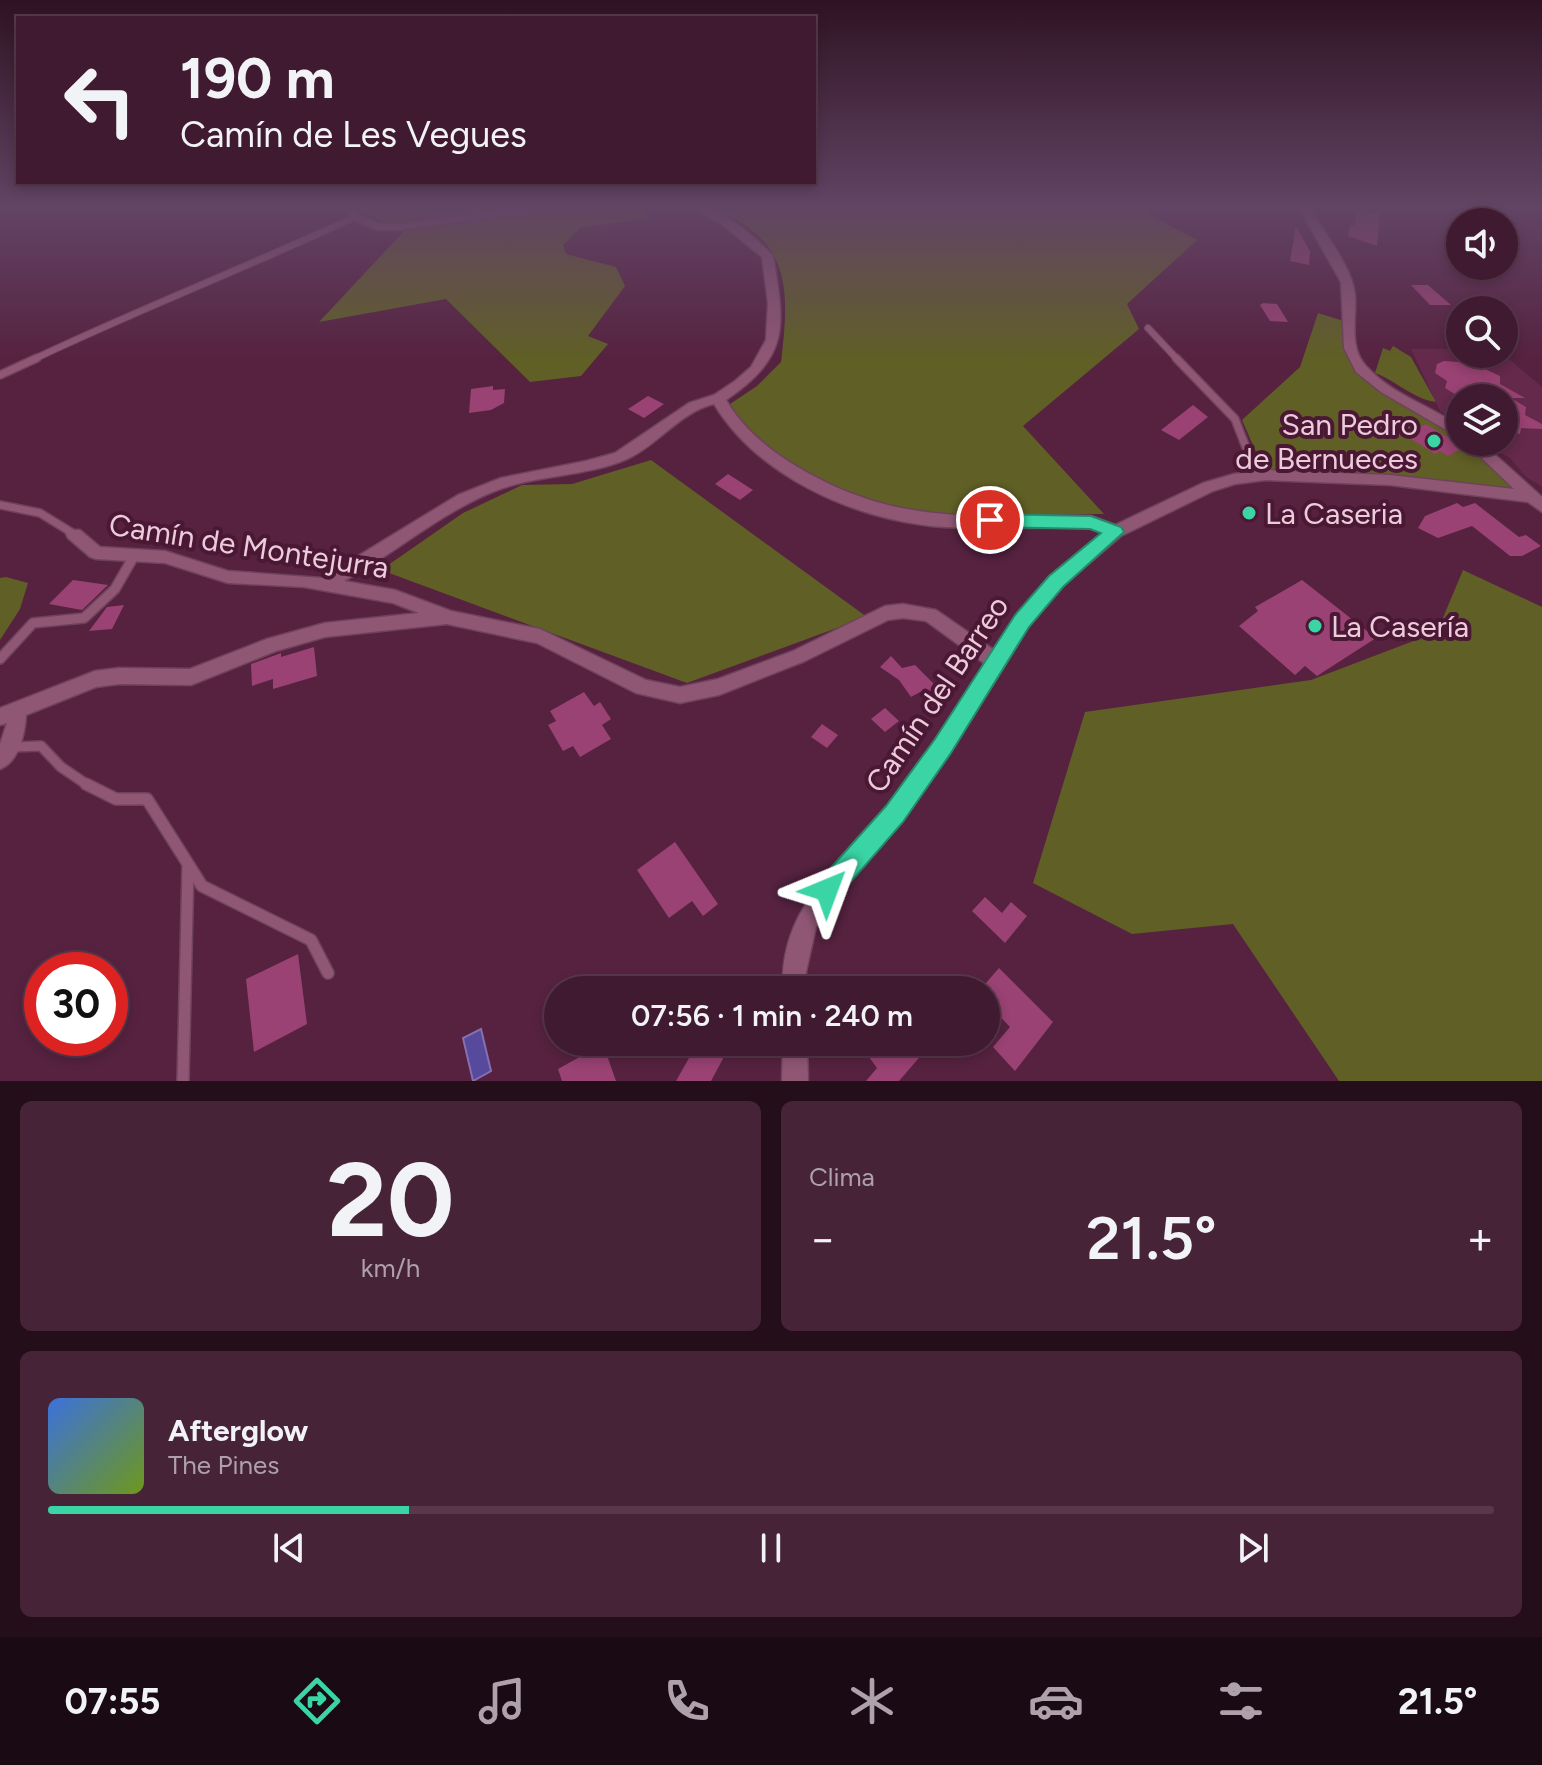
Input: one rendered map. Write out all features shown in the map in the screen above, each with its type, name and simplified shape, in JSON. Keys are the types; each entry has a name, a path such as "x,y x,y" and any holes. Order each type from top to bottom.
{"street":[{"path":"323,585 365,565 453,505 484,489 515,477 588,466 621,456 655,438 691,406 718,399 748,380 765,361 774,339 773,294 767,258"},
{"path":"1332,258 1347,282 1351,295 1347,322 1353,356 1377,382 1446,424"},
{"path":"718,399 734,425 778,463 866,505 932,520 1091,522 1115,532"},
{"path":"1487,456 1538,502"},
{"name":"Camín del Barreo","path":"794,976 806,923 827,890 895,814 943,746 1022,621 1056,581 1115,532 1208,487 1257,476 1390,480 1538,502"},
{"name":"Camín de Montejurra","path":"74,534 96,553 165,557 228,577 323,585 395,597 450,618 540,636 643,687 680,695 732,682 799,656 885,613 903,611 930,615 995,661"},
{"path":"6,753 17,728 8,713 95,679 191,677 273,644 325,630 450,618"},
{"path":"795,1056 795,1081"}],"lane":[{"path":"0,375 154,302 264,258"},
{"path":"1148,328 1235,419 1257,476"},
{"path":"0,505 32,508 51,515 74,534"},
{"path":"0,659 33,623 84,618 115,589 134,556"},
{"path":"6,753 41,746 61,767 116,799 147,799 202,886 311,940 328,973"},
{"path":"183,1081 189,866"}],"shaded area":[{"path":"378,258 583,258 616,267 625,286 588,336 608,344 581,376 530,382 446,299 319,322"},
{"path":"775,258 1177,258 1127,304 1139,329 1023,426 1104,514 965,515 898,508 813,476 761,442 742,424 730,404 757,386 781,362 785,311 780,269"},
{"path":"1318,313 1347,322 1353,356 1366,372 1446,424 1446,456 1488,456 1533,497 1390,480 1266,475 1242,420 1300,367"},
{"path":"1393,346 1411,357 1436,402 1375,373 1383,348 1390,351"},
{"path":"1411,349 1446,349 1446,368 1518,367 1542,387 1542,487 1525,476 1506,456 1518,456 1518,384 1446,384 1446,416 1440,411"},
{"path":"651,460 867,617 687,683 381,570 463,513 522,485 572,484"},
{"path":"1463,570 1542,607 1542,1081 1339,1081 1233,924 1132,934 1033,883 1085,712 1311,680 1437,632"},
{"path":"0,578 28,583 20,609 0,640"},
{"path":"481,1029 491,1071 473,1081 463,1038"}],"building":[{"path":"1290,258 1309,258 1309,265 1290,261"},
{"path":"1411,285 1428,285 1446,301 1446,305 1430,305"},
{"path":"1277,304 1288,322 1270,321 1260,305"},
{"path":"1446,361 1446,368 1483,368 1500,376 1500,384 1446,384 1447,381 1435,373 1437,364"},
{"path":"493,386 493,390 505,389 504,403 491,410 469,413 471,389"},
{"path":"648,396 664,404 644,418 628,409"},
{"path":"1518,402 1526,407 1525,415 1542,424 1542,429 1521,428 1520,434"},
{"path":"1193,405 1208,417 1179,440 1161,430"},
{"name":"San Pedro de Bernueces","path":"1426,424 1446,436 1446,455 1440,451 1435,454 1405,435"},
{"path":"728,474 753,490 740,500 715,484"},
{"path":"1457,503 1463,507 1475,503 1519,537 1526,535 1541,546 1522,556 1510,556 1472,526 1438,538 1418,528 1425,516"},
{"path":"73,580 108,585 82,610 49,604"},
{"name":"La Casería","path":"1302,580 1376,638 1317,676 1305,666 1295,675 1239,626 1258,611 1255,607"},
{"path":"124,605 112,629 89,631 107,607"},
{"path":"314,647 317,676 273,689 273,679 252,686 251,664 281,653 281,657"},
{"path":"891,656 902,668 915,665 943,693 930,700 922,691 911,697 899,680 880,667"},
{"path":"584,692 594,706 600,702 611,719 602,725 611,739 580,757 573,746 563,751 548,725 556,721 550,711"},
{"path":"885,708 899,721 885,732 871,719"},
{"path":"822,724 838,735 827,748 811,737"},
{"path":"675,842 718,904 703,916 692,901 669,918 637,870"},
{"path":"985,897 1002,913 1011,902 1027,916 1005,943 972,911"},
{"path":"298,954 307,1024 254,1052 246,979"},
{"path":"999,968 1053,1022 1015,1071 1000,1055 1000,1039 1010,1027 1000,1017 1000,976 992,976"},
{"path":"581,1056 607,1056 616,1081 562,1081 558,1069"},
{"path":"690,1056 724,1056 711,1081 676,1081"},
{"path":"868,1056 921,1056 899,1081 866,1081 877,1068"}],"place":[{"name":"San Pedro de Bernueces","path":"1434,441"},
{"name":"La Caseria","path":"1249,513"},
{"name":"La Casería","path":"1315,626"}],"route":[{"path":"827,890 860,857 895,814 943,746 1022,621 1056,581 1115,532 1091,522 990,520"}]}
